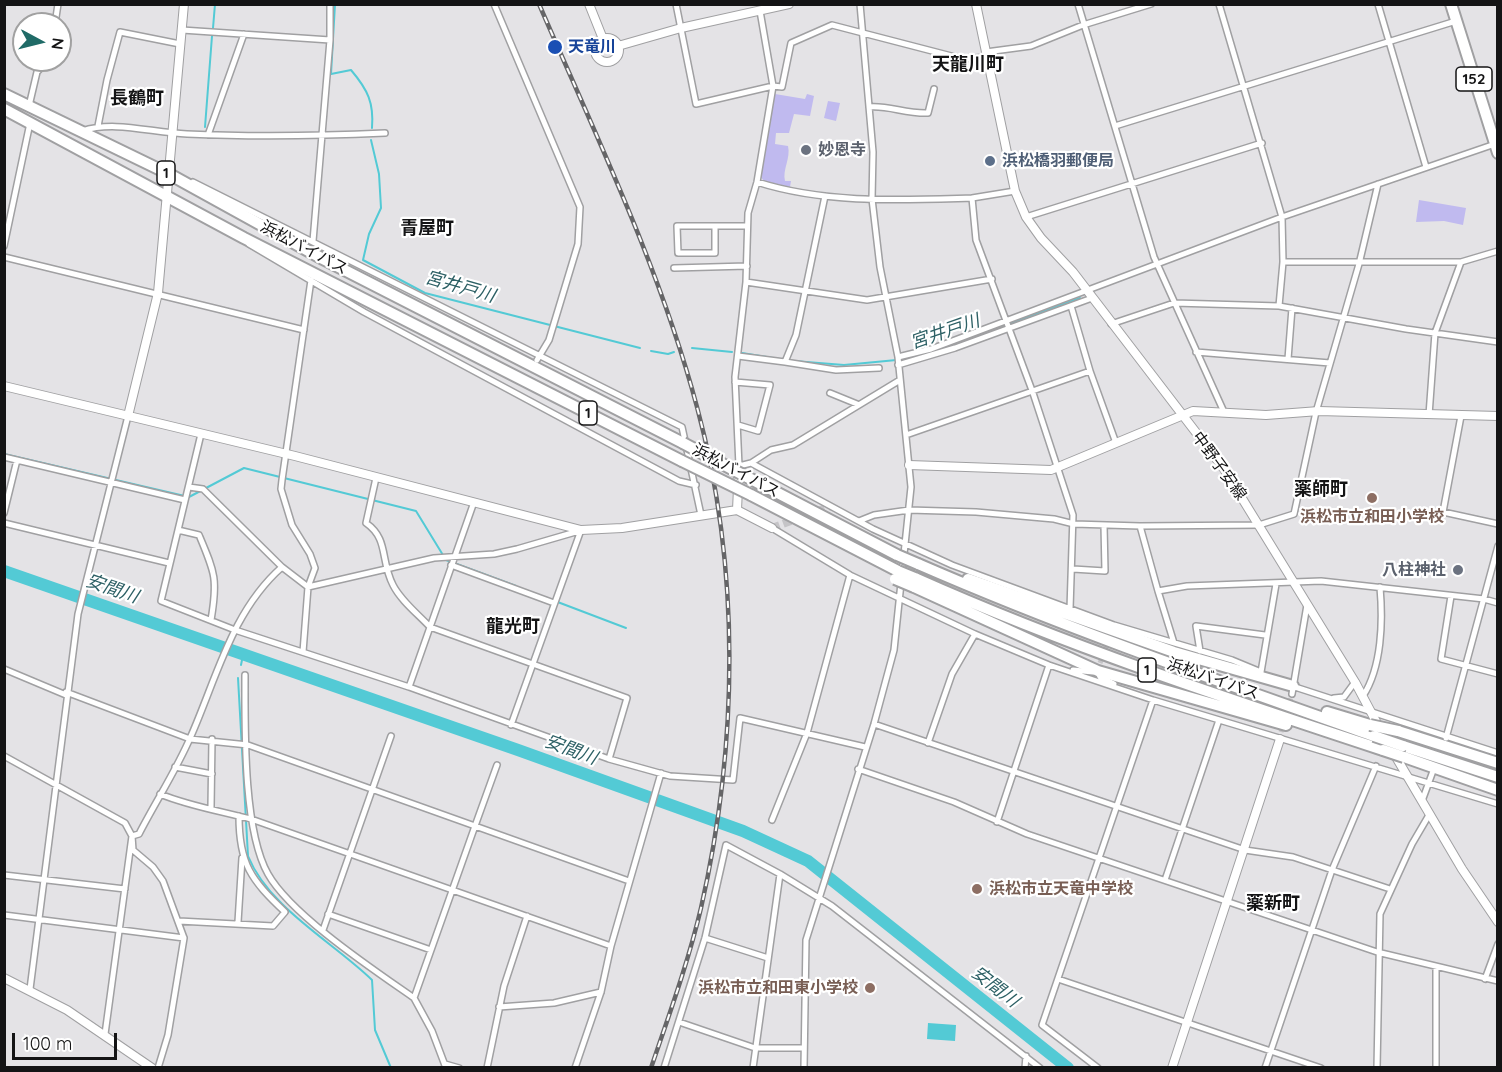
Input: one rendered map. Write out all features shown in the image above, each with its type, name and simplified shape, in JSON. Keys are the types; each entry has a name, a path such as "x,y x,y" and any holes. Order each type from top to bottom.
{"highway":[{"name":"152","path":"1451,4 1496,147"},
{"name":"浜松バイパス","path":"4,94 79,132 169,172 323,259 683,443 876,546 900,550 918,562 1042,617 1374,736 1403,751 1497,790"},
{"name":"浜松バイパス","path":"4,109 244,238 751,495 871,559 896,575 1005,618 1226,698 1383,750 1403,751 1497,777"},
{"path":"918,562 1163,648 1292,690"},
{"path":"914,583 1099,667"},
{"name":"1","path":"1099,667 1124,680 1300,729 1356,741"},
{"name":"1","path":"1232,684 1497,763"}],"street":[{"path":"30,990 37,919 78,614 158,293 184,4"},
{"path":"313,241 330,40 330,4"},
{"path":"494,4 580,207 578,244 553,328 538,357"},
{"path":"589,4 603,39"},
{"path":"676,4 696,104 773,86 782,87 791,43 832,25 963,59 1031,46 1083,25 1151,4"},
{"path":"804,1068 806,940 864,747 874,723 894,650 900,599 900,550 909,510 909,465 898,357 880,267 872,199 873,152 860,4"},
{"name":"中野子安線","path":"976,4 1015,191 1026,217 1090,295 1224,469 1355,682 1429,815 1497,922"},
{"path":"1078,4 1157,264 1224,412"},
{"path":"1219,4 1262,143 1282,217 1283,262 1279,306"},
{"path":"1378,4 1426,167"},
{"path":"618,46 681,28 785,5"},
{"path":"737,510 739,466 735,382 746,282 747,226 773,86 760,11"},
{"path":"1115,126 1456,21"},
{"path":"182,30 330,40"},
{"path":"98,126 120,32 180,44"},
{"path":"208,135 244,34"},
{"path":"603,39 614,40 618,46 618,54 606,62 600,59 595,50 597,43 603,39"},
{"path":"29,107 37,72"},
{"path":"869,107 880,106 904,113 928,113 934,89"},
{"path":"4,246 30,123"},
{"path":"79,132 98,126 172,134 208,135 322,136 385,132"},
{"path":"1026,217 1262,143"},
{"path":"898,365 926,358 1071,306 1157,264 1282,217 1426,167 1496,147"},
{"path":"169,172 313,241 538,357 682,427 701,515"},
{"path":"757,182 783,190 872,199 972,198 1015,191"},
{"path":"859,521 909,510 999,514 1054,519 1074,524 1259,525 1294,514 1316,412 1344,317 1378,184"},
{"path":"786,360 796,335 825,196"},
{"path":"972,198 976,240 1033,393 1074,524 1070,609"},
{"path":"715,226 715,253 678,254 677,226 715,226 747,226"},
{"path":"244,238 254,249 364,312 679,481 696,485"},
{"path":"1283,262 1461,262 1497,250"},
{"path":"4,257 304,330"},
{"path":"1429,415 1435,333 1461,262"},
{"path":"674,268 747,266"},
{"path":"746,282 855,300 887,297 992,279"},
{"path":"303,652 308,587 315,568 310,554 292,525 281,489 311,280"},
{"path":"898,357 931,349 1006,321 1090,295"},
{"path":"1111,324 1174,303 1279,306 1497,342"},
{"path":"1071,306 1090,371 1116,443"},
{"path":"1288,359 1292,308"},
{"path":"1196,352 1330,363"},
{"path":"738,356 786,360 836,369 879,368"},
{"path":"906,435 1033,393 1090,371"},
{"path":"739,466 751,463 771,450 793,445 857,404 900,380"},
{"path":"735,382 770,385 758,431 738,425"},
{"path":"4,386 286,454 581,530"},
{"path":"520,395 525,387"},
{"path":"830,393 857,404"},
{"path":"909,465 1056,469 1193,411 1266,415 1316,412 1497,416"},
{"path":"1461,416 1443,512 1497,524"},
{"path":"201,434 161,601 211,620 234,632 409,687 609,759 661,773 733,780 740,718 864,747"},
{"path":"4,457 111,480 186,500"},
{"path":"4,513 17,460"},
{"path":"751,463 859,521 900,550 1070,609 1114,627 1174,643 1261,672 1292,690 1323,697 1446,740 1497,753"},
{"path":"376,478 366,523 379,532 386,567 399,594 430,627 627,698 609,759"},
{"path":"188,489 205,491 282,567 308,587"},
{"path":"409,687 474,502"},
{"path":"308,587 386,567 434,558 445,556 454,558 517,549 581,530 622,528 737,510 772,528 850,575 975,634 1049,665 1153,700 1406,774 1497,804"},
{"path":"4,523 169,563"},
{"path":"1073,569 1105,571 1104,525"},
{"path":"1140,525 1174,643"},
{"path":"178,530 199,535 214,568 215,585 211,620"},
{"path":"511,725 581,530"},
{"path":"1446,740 1497,546"},
{"path":"452,565 555,601"},
{"path":"132,836 139,834 190,739 234,632 248,604 262,584 282,567"},
{"path":"772,820 807,733 850,575"},
{"path":"1158,591 1187,586 1321,581 1484,599 1497,603"},
{"path":"1261,672 1265,635 1276,584"},
{"path":"1363,696 1368,688 1381,635 1380,587"},
{"path":"1452,596 1442,659 1497,674"},
{"path":"1292,690 1307,604"},
{"path":"1200,651 1196,626 1265,635"},
{"path":"928,742 952,674 975,634"},
{"path":"998,822 1049,665"},
{"path":"1062,669 1099,667 1100,677 1131,693"},
{"path":"4,669 190,739 212,739 246,745 629,881"},
{"path":"245,675 250,819 268,876 323,930 414,998 432,1031 446,1066 459,1068"},
{"path":"1323,697 1344,697 1355,682"},
{"path":"1098,1068 1042,1024 1153,700"},
{"path":"1165,880 1219,720"},
{"path":"874,723 1245,850 1293,857 1390,889"},
{"path":"323,930 391,736"},
{"path":"1172,1068 1245,850 1280,736"},
{"path":"211,807 212,739"},
{"path":"4,756 54,786 124,823 132,836 133,850 153,867 163,881 184,938 168,1035 158,1068"},
{"path":"414,998 497,765"},
{"path":"1265,1068 1332,870 1376,766"},
{"path":"175,767 212,774"},
{"path":"858,768 954,802 998,822 1100,859 1377,952 1497,981"},
{"path":"1422,801 1433,771"},
{"path":"575,1068 601,992 611,946 661,773"},
{"path":"160,794 188,805 211,807 250,819 611,946"},
{"path":"1377,1068 1377,952 1380,914 1390,889 1429,815"},
{"path":"238,922 242,856 239,816"},
{"path":"105,1034 132,836"},
{"path":"664,1068 705,938 726,845 818,895 1040,1068"},
{"path":"179,921 238,922 273,926 285,912 261,889 242,856"},
{"path":"753,1068 780,874"},
{"path":"4,875 124,889"},
{"path":"328,914 431,950"},
{"path":"4,915 184,938"},
{"path":"487,1068 499,1007 527,916"},
{"path":"705,938 768,958"},
{"path":"1485,979 1497,944"},
{"path":"1436,967 1436,1068"},
{"path":"4,978 30,990 105,1034 152,1068"},
{"path":"1059,979 1321,1068"},
{"path":"499,1007 554,1003 601,992"},
{"path":"679,1022 755,1048 804,1048"},
{"path":"1025,1068 1026,1056"}],"shaded area":[{"path":"775,94 805,99 807,94 814,96 810,116 794,114 789,133 776,133 775,144 788,146 784,177 785,181 791,181 790,187 764,181 760,176"},
{"path":"828,101 840,103 836,121 824,118"},
{"path":"1419,200 1466,208 1463,225 1444,221 1416,222"}],"water":[{"path":"928,1023 956,1025 955,1041 927,1039"}],"waterway":[{"name":"宮井戸川","path":"213,28 215,4"},
{"name":"宮井戸川","path":"335,4 331,74 351,70 357,77 369,97 372,128"},
{"name":"宮井戸川","path":"205,127 212,36"},
{"name":"宮井戸川","path":"371,140 379,174 381,208 369,234 363,260 425,293 640,348"},
{"name":"宮井戸川","path":"930,353 1080,298"},
{"name":"宮井戸川","path":"692,348 732,352"},
{"name":"宮井戸川","path":"651,351 668,354 674,352"},
{"name":"宮井戸川","path":"742,353 779,359"},
{"name":"宮井戸川","path":"794,361 844,365 907,359"},
{"path":"4,454 189,497 244,468 416,511 446,560 516,586"},
{"name":"安間川","path":"4,571 743,831 808,861 1068,1068"},
{"path":"555,601 626,628"},
{"path":"241,665 243,655"},
{"path":"238,678 248,856 258,875 286,908 372,980 375,1030 391,1068"}],"tunnel":[{"path":"772,528 831,506"},
{"path":"1100,663 1109,639"},
{"path":"1281,732 1292,694"}],"railway":[{"path":"539,4 604,153 665,304 697,407 711,469 721,531 727,594 729,658 728,721 722,784 701,908 684,969 651,1068"}],"place":[{"name":"天竜川","path":"555,47"},
{"name":"妙恩寺","path":"806,150"},
{"name":"浜松橋羽郵便局","path":"990,161"},
{"name":"浜松市立和田小学校","path":"1372,498"},
{"name":"八柱神社","path":"1458,570"},
{"name":"浜松市立天竜中学校","path":"977,889"},
{"name":"浜松市立和田東小学校","path":"870,988"}],"district":[{"name":"天龍川町","path":"968,65"},
{"name":"長鶴町","path":"137,99"},
{"name":"青屋町","path":"427,229"},
{"name":"薬師町","path":"1321,490"},
{"name":"龍光町","path":"513,627"},
{"name":"薬新町","path":"1273,904"}]}
